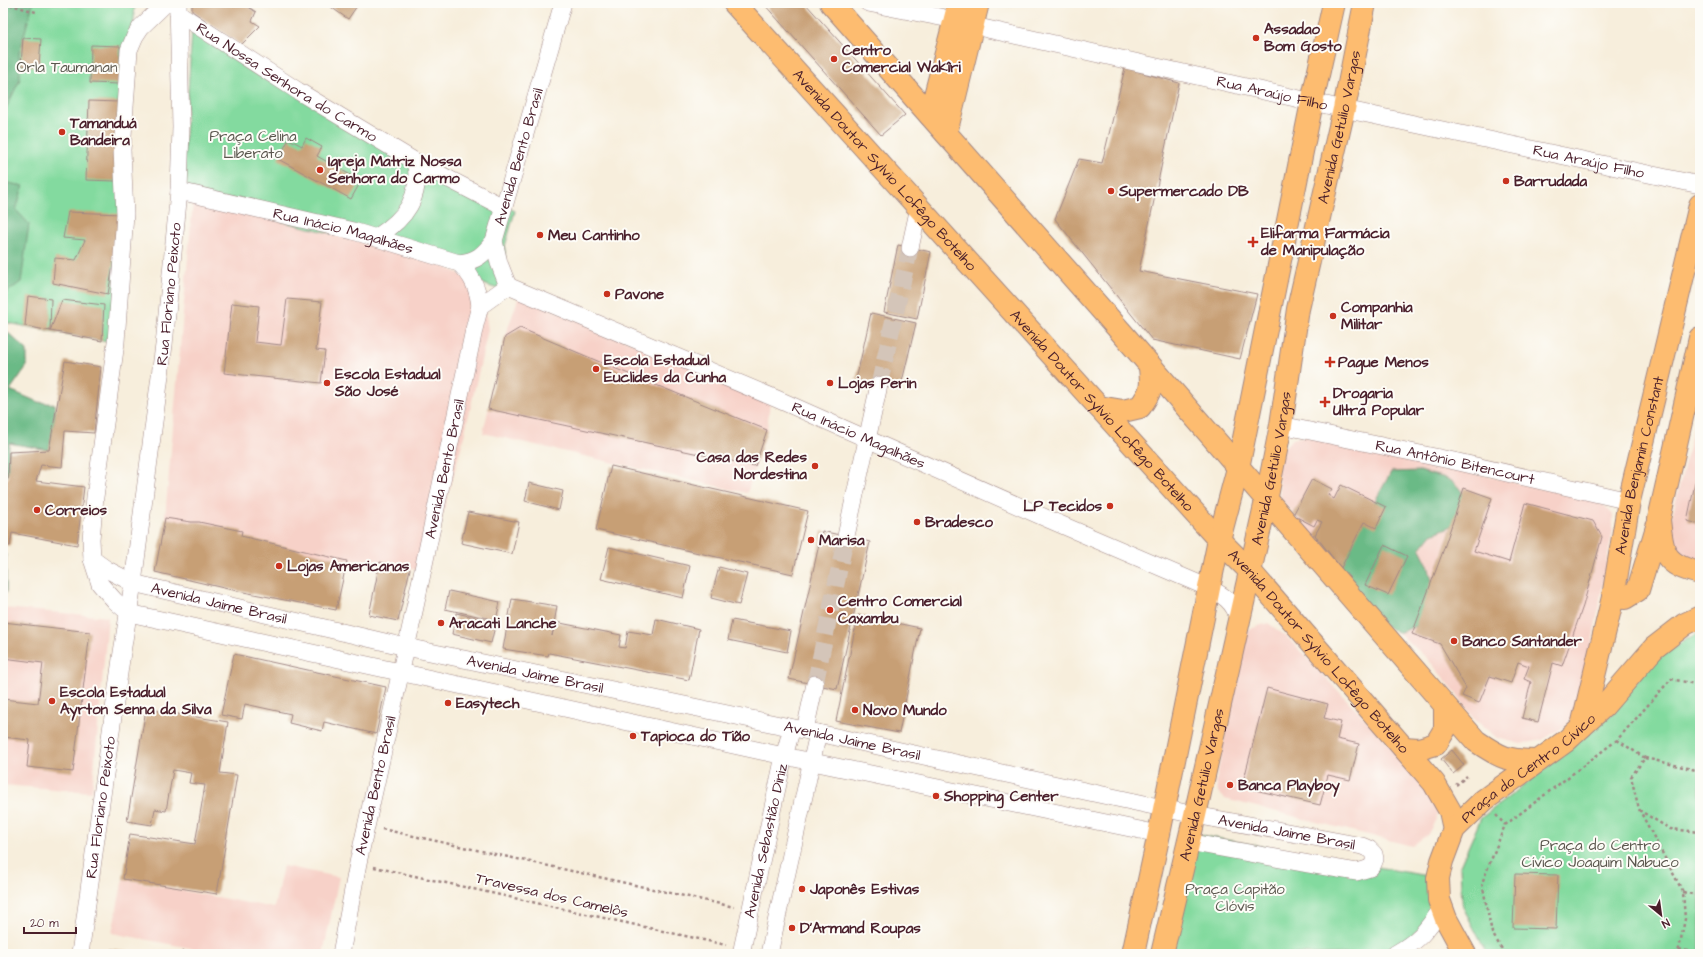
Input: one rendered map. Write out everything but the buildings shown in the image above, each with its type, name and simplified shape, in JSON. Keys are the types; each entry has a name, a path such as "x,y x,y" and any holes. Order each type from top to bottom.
{"main road":[{"name":"Avenida Doutor Sylvio Lofêgo Botelho","path":"734,3 1219,540 1249,570 1434,783 1450,812 1454,829"},
{"path":"831,3 1476,741 1498,756 1516,761 1538,761"},
{"path":"930,115 962,17 978,3"},
{"name":"Avenida Getúlio Vargas","path":"1133,954 1159,834 1208,588 1238,468 1312,102 1334,3"},
{"name":"Avenida Getúlio Vargas","path":"1162,954 1266,501 1281,424 1298,309 1344,109 1365,3"},
{"path":"946,133 962,17"},
{"name":"Avenida Benjamin Constant","path":"1582,726 1612,597 1629,501 1700,205"},
{"name":"Avenida Benjamin Constant","path":"1700,338 1659,519 1660,537 1665,553 1673,564 1683,569 1700,573"},
{"path":"1099,407 1123,411 1140,407 1151,392 1152,383 1150,367"},
{"path":"1612,597 1625,598 1638,590 1659,519"},
{"name":"Praça do Centro Cívico","path":"1466,954 1446,919 1439,900 1438,878 1454,829 1484,800 1566,742 1603,707 1654,648 1685,624 1700,617"},
{"path":"1404,748 1419,749 1436,744 1445,729 1445,707"}],"street":[{"name":"Avenida Bento Brasil","path":"508,286 499,263 494,241 563,3"},
{"name":"Rua Araújo Filho","path":"868,3 962,17 1312,102 1700,185"},
{"name":"Rua Nossa Senhora do Carmo","path":"174,6 298,91 416,162 503,207"},
{"path":"129,613 115,601 100,584 92,559 91,539 95,497 116,342 125,214 122,150 128,50 141,27 174,6"},
{"name":"Rua Floriano Peixoto","path":"80,954 129,613 143,496 157,410 179,191 181,127 174,6"},
{"path":"377,238 393,227 407,211 416,192 418,176 416,162"},
{"name":"Rua Inácio Magalhães","path":"179,191 377,238 459,263"},
{"path":"910,248 919,207"},
{"path":"459,263 471,262 479,257 494,241"},
{"path":"459,263 473,279 480,306 508,286"},
{"name":"Rua Inácio Magalhães","path":"508,286 777,399 1048,520 1208,588 1223,595 1236,610 1238,618"},
{"name":"Avenida Bento Brasil","path":"341,954 366,825 480,306"},
{"path":"846,536 879,385"},
{"name":"Rua Antônio Bitencourt","path":"1281,424 1454,461 1629,501"},
{"path":"92,559 106,569 133,583"},
{"name":"Avenida Jaime Brasil","path":"133,583 406,647 805,730 1195,815 1362,846 1369,849 1374,854 1375,859 1370,868 1357,872 1188,842"},
{"name":"Avenida Jaime Brasil","path":"129,613 784,756 1159,834"},
{"path":"805,730 815,684"},
{"name":"Avenida Sebastião Diniz","path":"742,952 784,756 805,730"},
{"name":"Avenida Sebastião Diniz","path":"769,954 811,761 805,730"},
{"path":"1395,954 1426,932 1442,908"}],"path":[{"path":"4,3 36,12"},
{"path":"1505,954 1492,933 1482,883 1505,825 1618,740 1671,679 1700,685"},
{"path":"1618,740 1645,758 1700,772"},
{"path":"1645,758 1631,777 1639,809 1683,892 1685,919 1679,949 1674,954"},
{"path":"1639,809 1670,829 1700,832"},
{"path":"1495,814 1505,825"},
{"name":"Travessa dos Camelôs","path":"366,825 751,910"},
{"name":"Travessa dos Camelôs","path":"358,863 742,952"},
{"path":"1683,892 1700,896"},
{"path":"1679,949 1700,954"}],"shaded area":[{"name":"Escola Estadual São José","path":"193,201 320,231 430,260 477,282 485,310 488,330 464,436 427,572 380,562 347,561 241,536 241,531 199,522 165,518"},
{"name":"Escola Estadual Euclides da Cunha","path":"519,296 770,400 767,430 747,493 483,433 505,337"},
{"path":"1700,401 1700,563 1683,559 1674,549 1671,520"},
{"path":"1304,436 1595,500 1605,506 1613,515 1613,529 1583,692 1567,725 1542,740 1521,744 1497,738 1473,718 1457,694 1427,658 1398,633 1379,623 1281,498 1277,470 1283,448 1293,439"},
{"name":"Escola Estadual Ayrton Senna da Silva","path":"3,608 108,617 92,792 3,785"},
{"path":"1268,623 1287,637 1388,743 1432,796 1438,808 1436,819 1428,834 1412,846 1225,799 1218,792 1216,782 1243,639 1250,629"},
{"path":"283,866 339,877 323,954 221,954 112,933 123,879 274,908"}],"green space":[{"name":"Orla Taumanan","path":"3,3 135,3 113,343 3,322"},
{"path":"3,3 33,3 19,53 20,79 3,115"},
{"name":"Praça Celina Liberato","path":"192,31 515,211 505,246 505,264 519,296 477,282 465,271 384,246 181,197"},
{"path":"3,182 23,186 16,210 29,224 21,282 3,295"},
{"path":"3,311 7,332 27,350 27,366 10,390 38,402 55,404 55,418 49,450 9,443 8,472 3,483"},
{"path":"1420,471 1446,478 1456,484 1465,497 1452,526 1432,534 1420,549 1428,565 1433,585 1418,625 1398,633 1379,623 1338,568 1391,472"},
{"path":"3,553 6,555 6,592 3,597"},
{"name":"Praça do Centro Cívico Joaquim Nabuco","path":"1700,632 1700,954 1487,954 1462,905 1460,866 1481,818 1548,767 1613,714 1648,666 1685,640"},
{"name":"Praça Capitão Clóvis","path":"1193,834 1444,879 1442,907 1392,954 1164,954"}],"tunnel":[{"path":"879,385 910,248"},
{"path":"815,684 846,536"}],"place":[{"name":"Assadao Bom Gosto","path":"1256,38"},
{"name":"Centro Comercial Wakîri","path":"834,59"},
{"name":"Tamanduá Bandeira","path":"62,132"},
{"name":"Igreja Matriz Nossa Senhora do Carmo","path":"320,170"},
{"name":"Barrudada","path":"1506,181"},
{"name":"Supermercado DB","path":"1111,191"},
{"name":"Meu Cantinho","path":"540,235"},
{"name":"Elifarma Farmácia de Manipulação","path":"1253,242"},
{"name":"Pavone","path":"607,294"},
{"name":"Companhia Militar","path":"1333,316"},
{"name":"Pague Menos","path":"1330,362"},
{"name":"Escola Estadual Euclides da Cunha","path":"596,369"},
{"name":"Escola Estadual São José","path":"327,383"},
{"name":"Lojas Perin","path":"830,383"},
{"name":"Drogaria Ultra Popular","path":"1325,402"},
{"name":"Casa das Redes Nordestina","path":"815,466"},
{"name":"LP Tecidos","path":"1110,506"},
{"name":"Correios","path":"37,510"},
{"name":"Bradesco","path":"917,522"},
{"name":"Marisa","path":"811,540"},
{"name":"Lojas Americanas","path":"279,566"},
{"name":"Centro Comercial Caxambu","path":"830,610"},
{"name":"Aracati Lanche","path":"441,623"},
{"name":"Banco Santander","path":"1454,641"},
{"name":"Escola Estadual Ayrton Senna da Silva","path":"52,701"},
{"name":"Easytech","path":"448,703"},
{"name":"Novo Mundo","path":"855,710"},
{"name":"Tapioca do Tião","path":"633,736"},
{"name":"Banca Playboy","path":"1230,785"},
{"name":"Shopping Center","path":"936,796"},
{"name":"Japonês Estivas","path":"802,889"},
{"name":"D'Armand Roupas","path":"792,928"}]}
